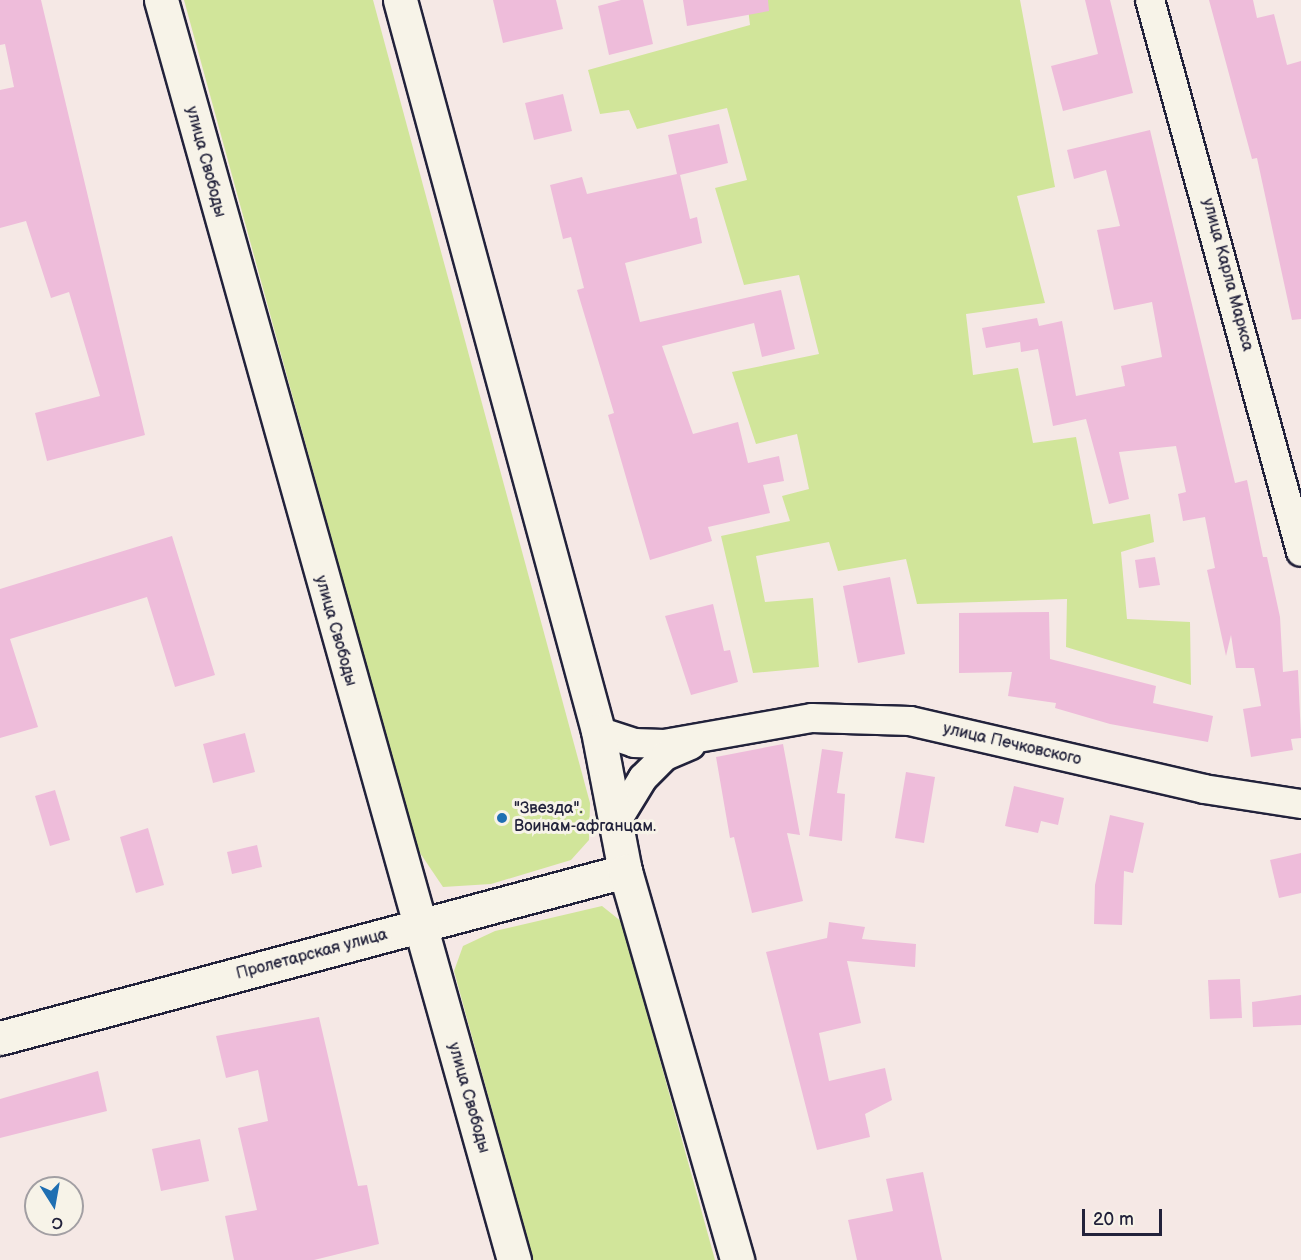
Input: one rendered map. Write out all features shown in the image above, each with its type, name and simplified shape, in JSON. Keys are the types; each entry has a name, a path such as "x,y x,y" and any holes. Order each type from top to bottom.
{"main road":[{"name":"улица Свободы","path":"160,0 514,1260"},
{"path":"400,0 598,731 625,871 737,1260"},
{"name":"Пролетарская улица","path":"0,1038 625,871"}],"street":[{"name":"улица Карла Маркса","path":"1150,0 1301,552"},
{"name":"улица Печковского","path":"720,731 812,717 910,722 1204,789 1301,804"},
{"path":"598,731 634,743 664,744 720,731"},
{"path":"615,824 643,778 665,756 720,731"}],"green space":[{"path":"184,0 373,0 590,803 589,840 571,860 491,884 443,887 416,847"},
{"path":"747,0 1020,0 1055,187 1017,196 1045,303 966,314 973,375 1018,368 1033,443 1076,437 1093,524 1150,514 1154,542 1121,552 1127,619 1190,622 1191,685 1066,647 1067,599 917,604 906,559 838,571 829,542 756,556 765,602 813,598 819,667 753,673 721,536 790,521 782,496 809,489 797,434 756,444 732,372 819,354 799,275 744,285 715,188 747,180 727,108 637,129 629,110 600,114 588,70 750,25"},
{"path":"602,906 622,922 715,1260 533,1260 454,971 463,946 495,931"}],"building":[{"path":"0,0 41,0 145,435 47,461 35,413 100,396 69,292 51,298 26,221 0,228 0,90 14,87 5,44 0,45"},
{"path":"493,0 556,0 563,29 503,43"},
{"path":"621,0 643,0 653,44 609,55 598,6"},
{"path":"683,0 768,0 769,11 687,26"},
{"path":"1085,0 1110,0 1133,93 1063,111 1051,66 1098,54"},
{"path":"1209,0 1253,0 1257,18 1274,14 1287,65 1301,61 1301,319 1292,320 1257,158 1252,159"},
{"path":"563,94 572,131 534,140 525,103"},
{"path":"719,124 728,163 680,175 690,219 697,217 702,243 625,263 640,322 781,290 795,349 762,357 754,323 662,346 693,434 738,422 748,463 779,456 784,481 763,485 770,513 708,527 712,541 650,560 608,415 614,413 577,290 584,288 571,237 563,239 550,185 582,177 587,194 677,174 668,135"},
{"path":"1150,130 1235,483 1247,480 1263,557 1267,557 1280,617 1283,672 1298,670 1301,738 1291,739 1293,750 1251,757 1243,709 1261,706 1254,668 1236,668 1231,635 1226,656 1207,570 1215,568 1205,517 1183,521 1178,494 1186,492 1176,446 1119,452 1129,499 1109,504 1086,419 1053,426 1038,349 1021,352 1020,342 986,348 982,328 1037,318 1039,326 1062,321 1076,396 1125,386 1121,366 1162,357 1152,302 1114,310 1097,230 1120,226 1106,170 1074,179 1067,150"},
{"path":"172,536 215,675 175,687 147,597 10,639 38,727 0,738 0,589"},
{"path":"1155,557 1160,585 1139,588 1135,560"},
{"path":"890,577 905,654 858,663 843,586"},
{"path":"713,604 724,651 730,650 738,682 691,695 665,616"},
{"path":"1049,612 1050,659 1156,686 1153,703 1213,716 1208,742 1110,724 1055,708 1056,703 1008,696 1012,672 959,673 959,613"},
{"path":"245,733 255,772 213,783 203,744"},
{"path":"783,744 800,835 787,833 803,901 752,913 734,837 730,838 716,757"},
{"path":"822,749 843,752 837,793 845,794 842,841 809,836"},
{"path":"906,772 935,777 924,843 895,838"},
{"path":"1014,786 1064,798 1058,825 1041,821 1038,833 1005,826"},
{"path":"55,790 70,840 50,846 35,796"},
{"path":"1110,815 1144,823 1133,873 1124,871 1122,925 1094,924 1095,885"},
{"path":"148,828 164,885 136,893 120,837"},
{"path":"257,845 262,867 232,874 227,852"},
{"path":"1301,853 1301,893 1279,898 1270,860"},
{"path":"829,922 865,927 862,939 916,944 915,967 847,961 861,1023 819,1033 829,1081 885,1068 892,1100 865,1114 870,1137 817,1150 766,952 827,938"},
{"path":"1240,979 1242,1018 1210,1019 1208,980"},
{"path":"1301,995 1301,1025 1253,1027 1252,1002"},
{"path":"319,1017 358,1186 367,1185 379,1244 314,1260 234,1260 225,1216 257,1210 238,1128 268,1121 258,1070 226,1078 216,1036"},
{"path":"98,1071 107,1111 0,1138 0,1099"},
{"path":"200,1139 209,1181 161,1191 152,1149"},
{"path":"923,1172 942,1260 857,1260 848,1220 893,1211 886,1179"}],"place":[{"name":"\"Звезда\". Воинам-афганцам.","path":"502,818"}]}
